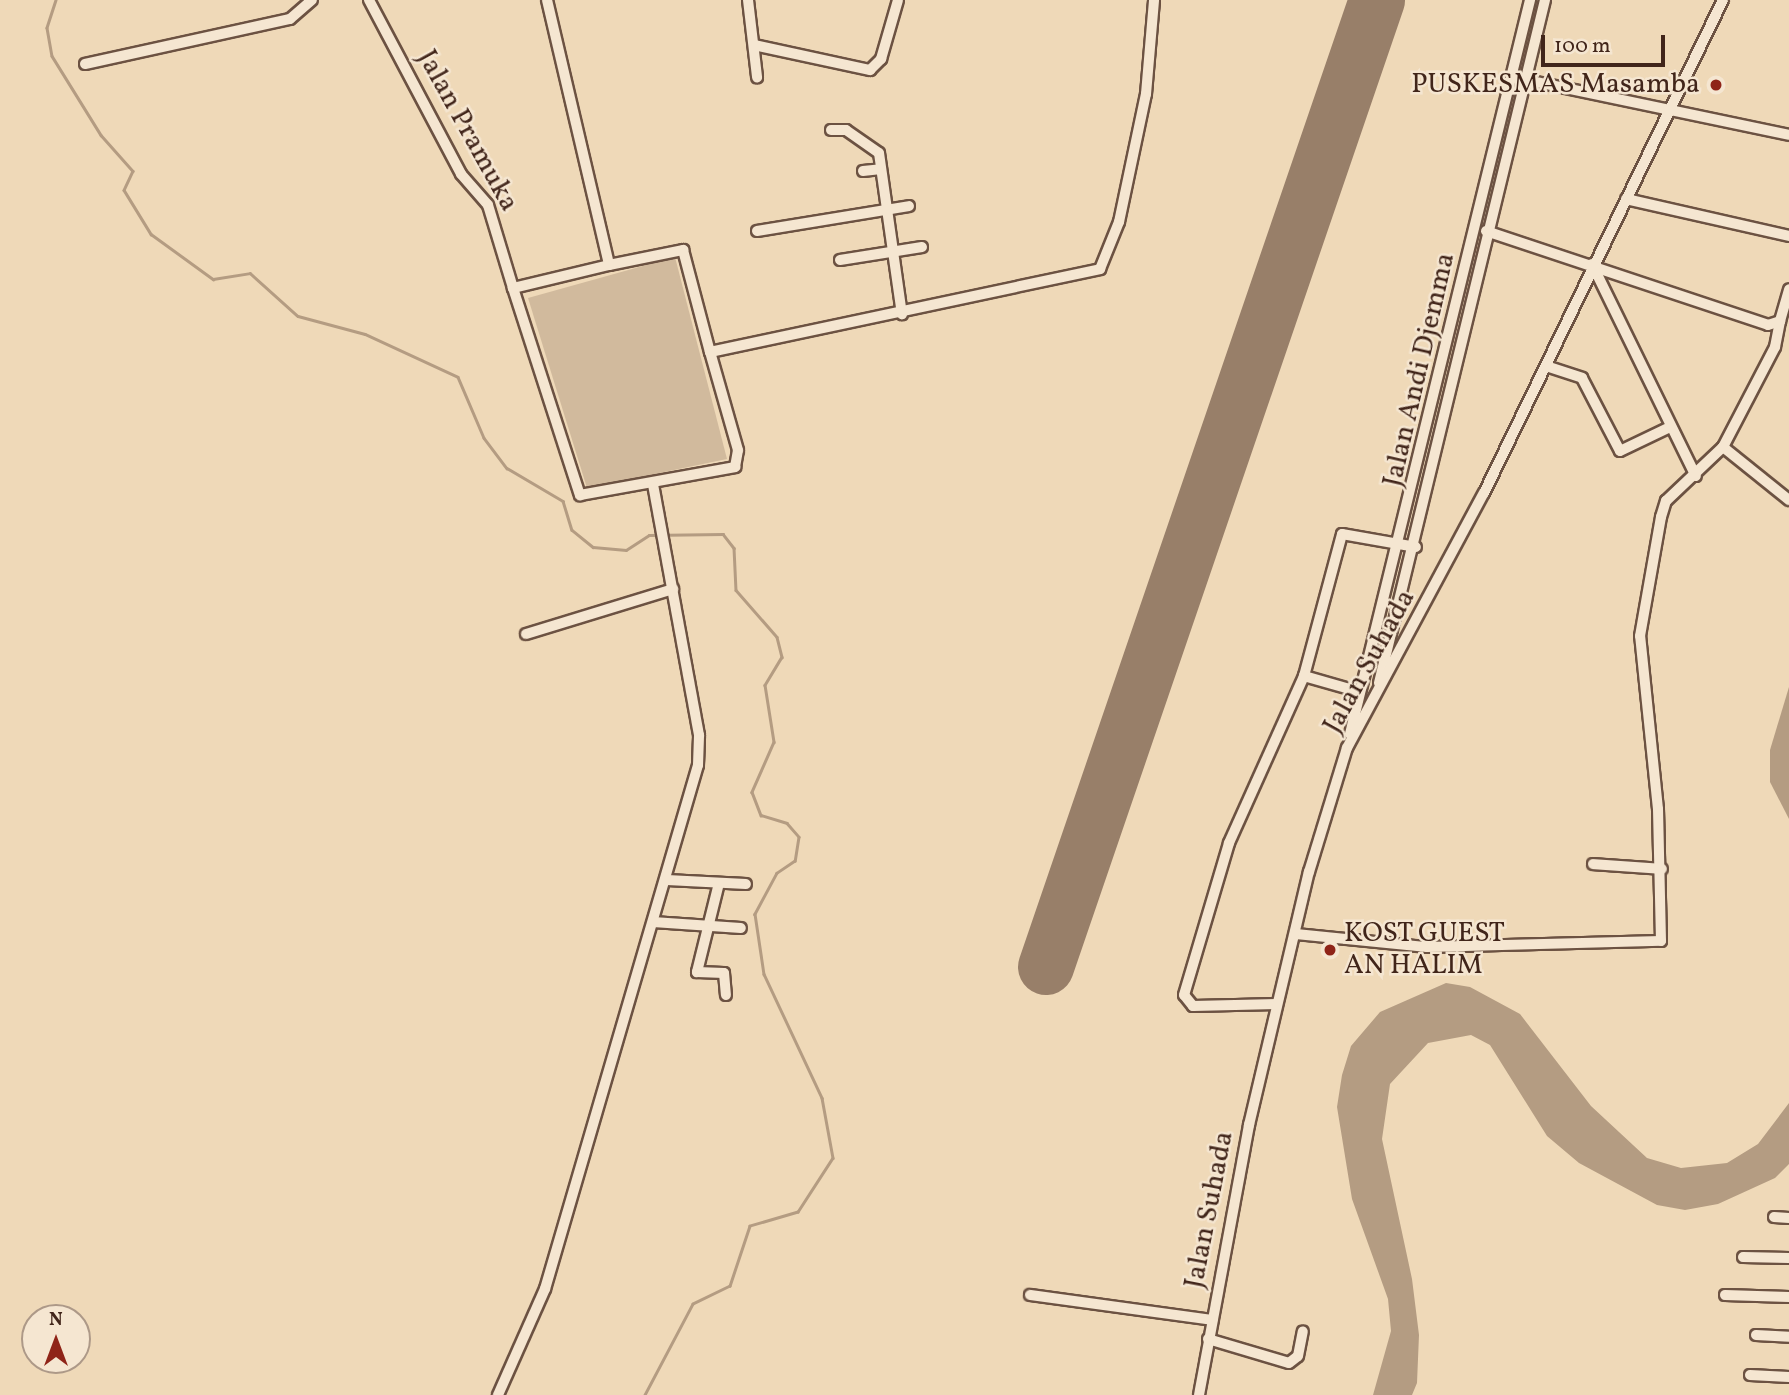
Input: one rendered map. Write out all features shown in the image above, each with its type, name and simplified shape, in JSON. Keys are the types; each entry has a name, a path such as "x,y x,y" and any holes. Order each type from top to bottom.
{"street":[{"path":"85,64 290,19 312,0"},
{"name":"Jalan Pramuka","path":"369,0 461,174 492,213 513,288 580,495 653,484"},
{"path":"547,0 609,265"},
{"path":"748,0 757,77"},
{"path":"754,45 870,70 881,59 898,0"},
{"path":"710,352 1083,276 1108,260 1146,94 1154,0"},
{"name":"Jalan Andi Djemma","path":"1347,748 1430,429 1530,0"},
{"name":"Jalan Andi Djemma","path":"1375,694 1416,547 1545,0"},
{"name":"Jalan Suhada","path":"1199,1395 1208,1339 1277,1004 1347,748 1425,609 1723,0"},
{"path":"1513,77 1667,113 1789,135"},
{"path":"831,130 846,130 875,148 881,169 902,314"},
{"path":"863,171 881,169"},
{"path":"1626,199 1789,236"},
{"path":"757,231 909,206"},
{"path":"1477,229 1592,264 1763,324 1780,321"},
{"path":"841,260 922,247"},
{"path":"498,1395 545,1289 667,880 698,765 699,734 653,484 735,467 739,461 683,250 513,288"},
{"path":"1592,264 1696,476"},
{"path":"1296,934 1427,947 1657,943 1664,932 1662,869 1640,636 1666,501 1696,476 1723,447 1775,347 1789,289"},
{"path":"1546,366 1582,379 1620,451 1670,427"},
{"path":"1430,429 1443,432"},
{"path":"1723,447 1789,500"},
{"path":"1277,1004 1193,1006 1184,995 1229,843 1304,676 1342,534 1402,542 1416,547"},
{"path":"526,634 673,589"},
{"path":"1304,676 1360,692"},
{"path":"1593,864 1662,869"},
{"path":"667,880 746,884"},
{"path":"719,883 697,972 724,973 726,995"},
{"path":"653,922 708,929 741,928"},
{"path":"1774,1217 1789,1217"},
{"path":"1743,1257 1789,1258"},
{"path":"1030,1295 1212,1320"},
{"path":"1725,1295 1789,1297"},
{"path":"1208,1339 1289,1363 1298,1356 1303,1331"},
{"path":"1756,1335 1789,1337"},
{"path":"1750,1375 1789,1377"}],"shaded area":[{"path":"675,257 727,459 587,488 528,298"},
{"path":"1789,687 1789,819 1770,782 1770,750"},
{"path":"1446,983 1470,987 1520,1014 1591,1106 1647,1158 1681,1168 1727,1163 1758,1144 1789,1103 1789,1164 1775,1178 1718,1204 1685,1210 1657,1205 1579,1163 1547,1136 1490,1045 1471,1035 1428,1043 1390,1084 1382,1139 1412,1279 1419,1335 1417,1383 1412,1395 1373,1395 1391,1331 1388,1299 1352,1199 1337,1107 1342,1075 1351,1046 1380,1012"}],"waterway":[{"path":"56,0 47,28 52,56 101,135 133,171 124,190 151,234 213,279 250,273 298,316 365,334 458,377 484,438 507,468 563,501 572,530 593,547 626,550 649,535 723,534 734,548 736,590 777,637 782,657 765,685 774,742 752,792 761,815 787,823 799,837 795,861 777,873 755,914 764,974 822,1098 833,1158 798,1212 750,1226 730,1286 693,1304 645,1395"}],"runway":[{"path":"1046,967 1377,0"}],"place":[{"name":"PUSKESMAS Masamba","path":"1716,85"},
{"name":"KOST GUEST AN HALIM","path":"1330,950"}]}
